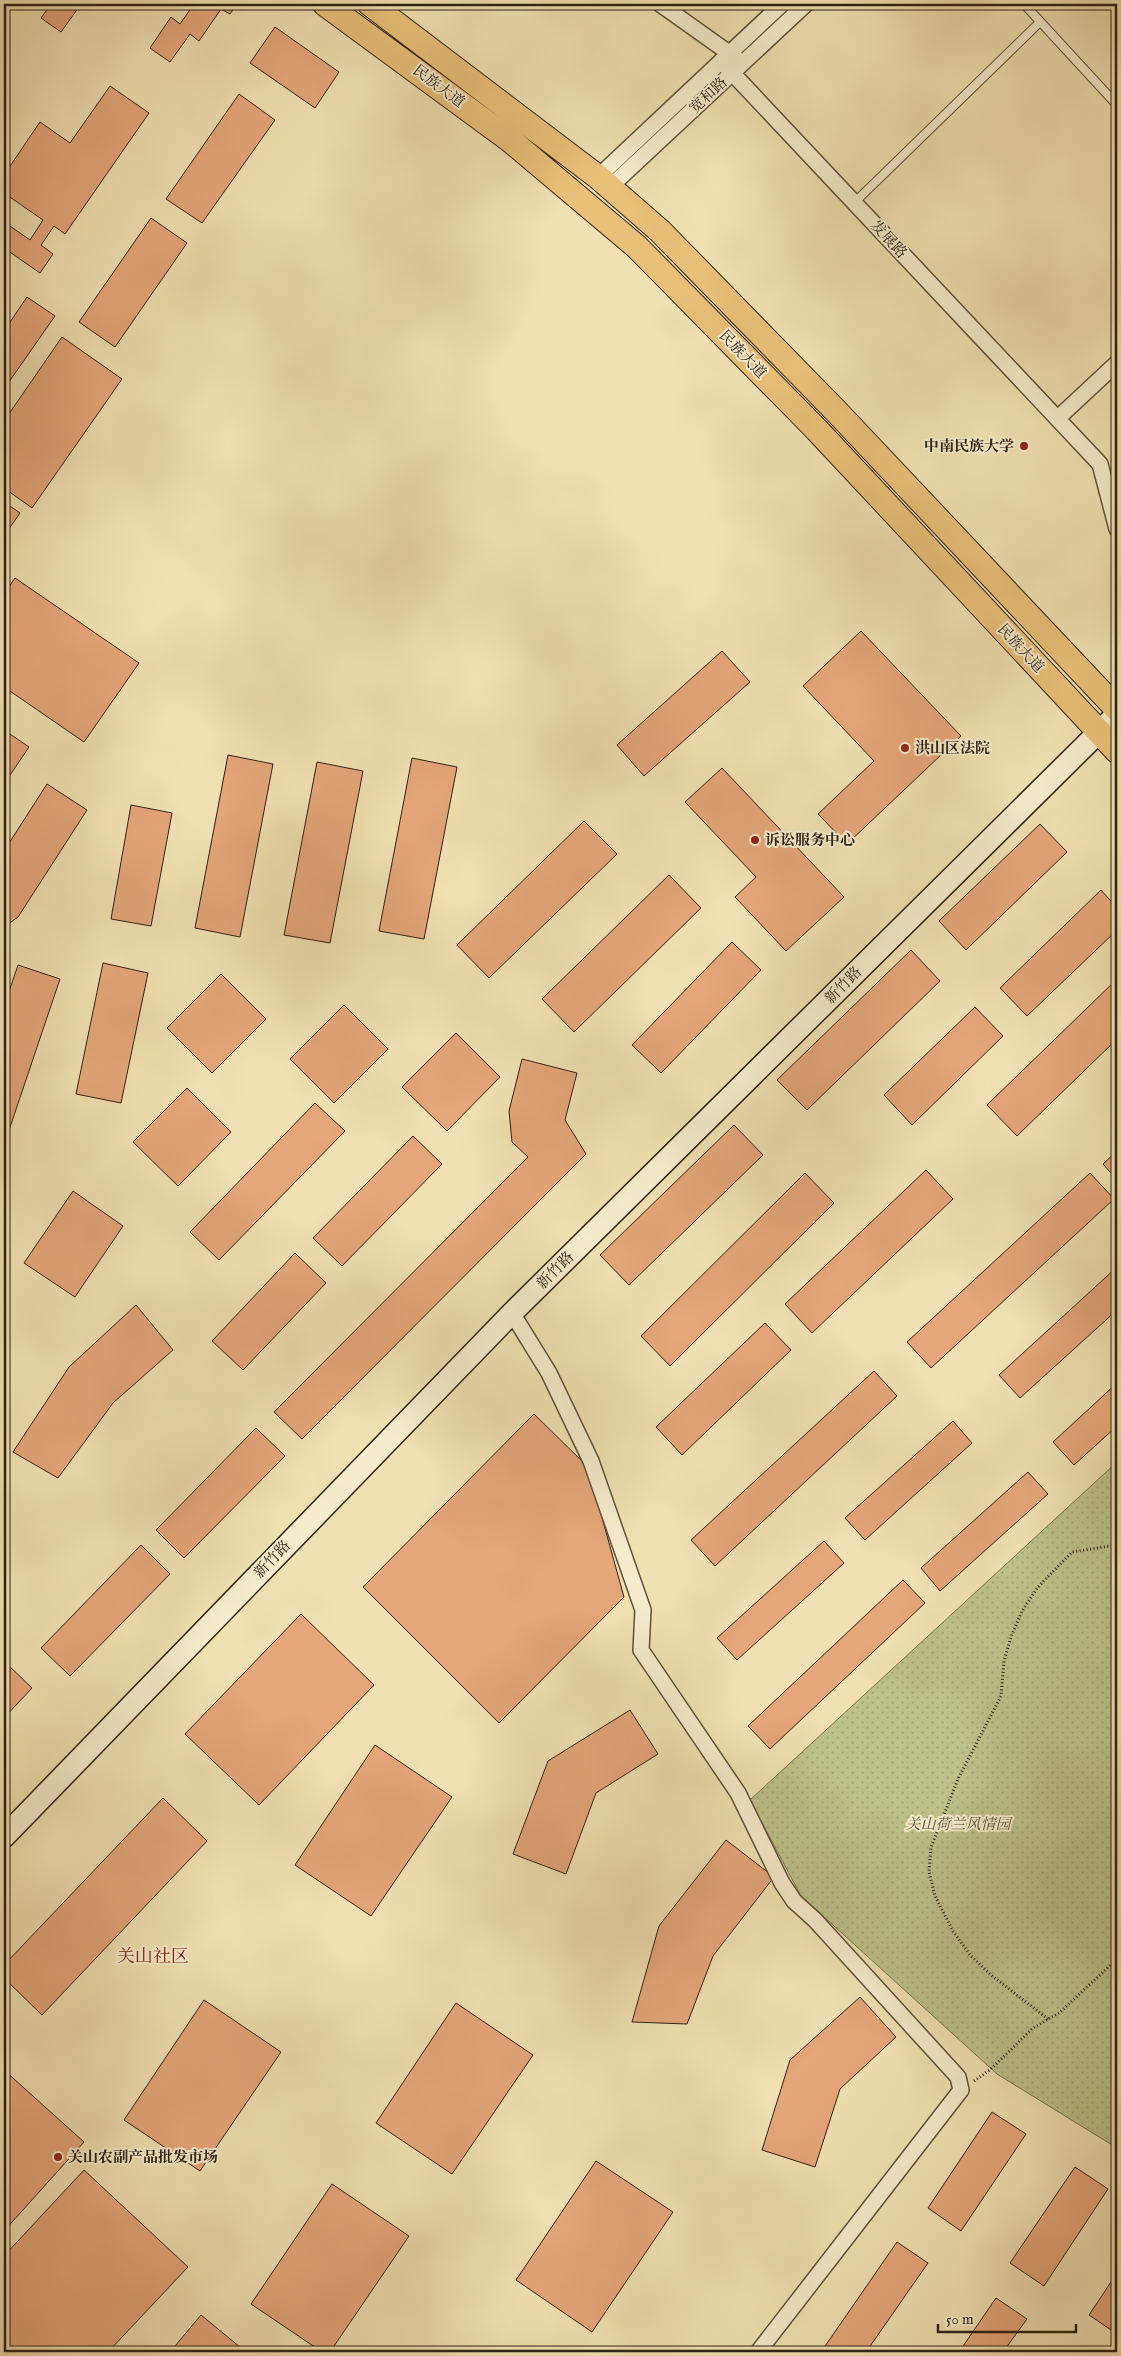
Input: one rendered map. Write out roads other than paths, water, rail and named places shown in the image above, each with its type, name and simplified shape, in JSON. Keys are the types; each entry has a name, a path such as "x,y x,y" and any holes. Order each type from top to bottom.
{"main road":[{"name":"民族大道","path":"325,4 510,140 637,247 817,430 1117,751"},
{"name":"民族大道","path":"370,4 604,182 696,266 1117,709"},
{"name":"新竹路","path":"4,1837 512,1313 1117,714"}],"street":[{"name":"发展路","path":"660,4 726,56 854,202 1100,464 1117,529"},
{"name":"宽和路","path":"604,182 726,56 782,4"},
{"name":"宽和路","path":"604,182 737,68 806,4"},
{"path":"1058,418 1117,363"},
{"path":"512,1313 549,1374 591,1461 643,1610 641,1650 738,1793 782,1883 794,1901 815,1920 958,2077 961,2090 758,2352"}],"lane":[{"path":"1024,4 1117,105"},
{"path":"854,202 1040,22"}],"place":[{"name":"中南民族大学","path":"1024,446"},
{"name":"洪山区法院","path":"905,748"},
{"name":"诉讼服务中心","path":"755,840"},
{"name":"关山农副产品批发市场","path":"58,2157"}],"district":[{"name":"关山社区","path":"153,1956"}],"park label":[{"name":"关山荷兰风情园","path":"958,1824"}]}
